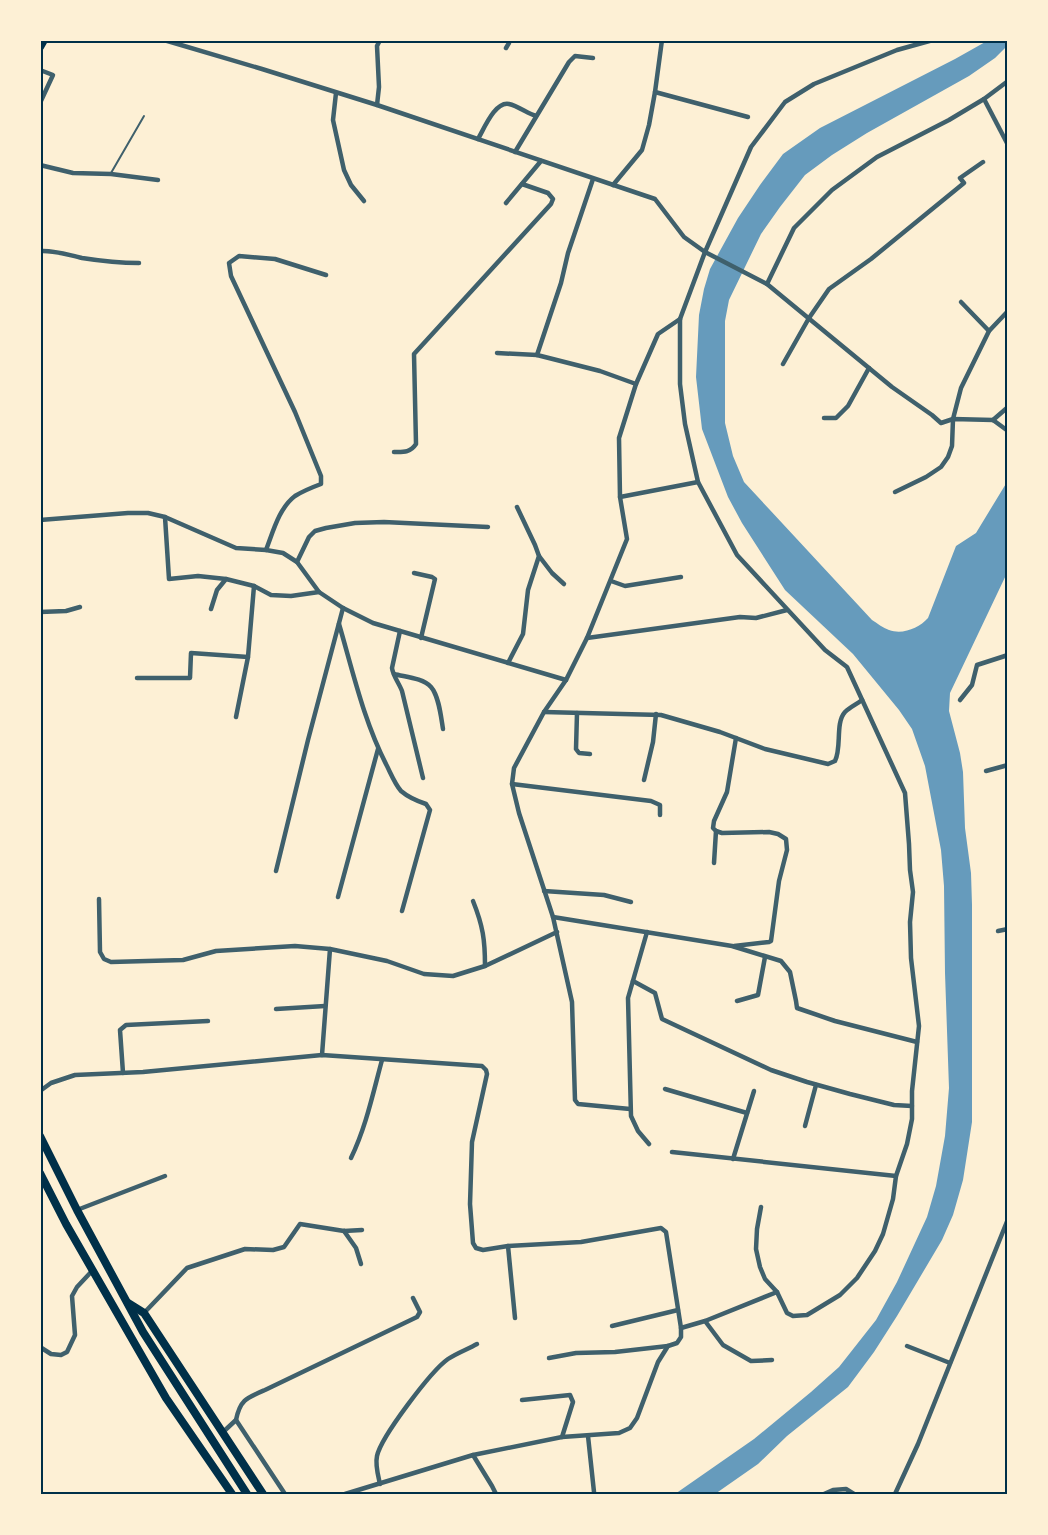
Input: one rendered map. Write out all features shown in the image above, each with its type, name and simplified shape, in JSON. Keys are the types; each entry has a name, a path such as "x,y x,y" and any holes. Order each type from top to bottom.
{"main road":[{"path":"40,47 44,40"},
{"path":"40,1136 143,1332 247,1494"},
{"path":"40,1173 92,1271 166,1398 232,1494"},
{"path":"128,1303 144,1313 263,1494"}],"street":[{"path":"164,40 377,105 655,198 684,237 712,256 767,284 892,387 940,423 953,419 993,420 1008,431"},
{"path":"377,105 379,87 377,46 380,40"},
{"path":"506,48 508,40"},
{"path":"613,185 642,150 655,92 662,40"},
{"path":"761,1207 756,1249 760,1267 765,1279 777,1292 787,1313 793,1316 807,1315 840,1295 857,1278 883,1234 912,1119 919,1026 911,958 910,922 913,892 904,793 847,667 825,650 736,555 698,482 684,424 680,384 680,319 705,252 751,147 785,102 814,84 897,50 933,40"},
{"path":"514,152 569,62 575,56 593,58"},
{"path":"40,70 53,75 40,103"},
{"path":"767,284 794,228 831,190 877,157 949,120 1008,81"},
{"path":"655,92 748,117"},
{"path":"336,93 333,120 344,170 351,185 364,201"},
{"path":"984,99 1008,145"},
{"path":"478,139 497,107 503,104 509,104 536,116"},
{"path":"506,202 541,161"},
{"path":"783,364 809,318 829,289 871,260 964,183 960,178 983,162"},
{"path":"40,165 73,172 158,180"},
{"path":"537,355 593,179"},
{"path":"394,452 407,452 416,444 414,354 551,204 553,199 548,193 522,184"},
{"path":"40,251 51,250 82,258 139,263"},
{"path":"266,550 286,506 296,496 321,484 321,476 295,412 231,276 229,263 239,256 274,259 326,275"},
{"path":"961,302 989,331"},
{"path":"895,492 926,477 941,467 948,458 952,446 953,419 961,388 989,331 1008,311"},
{"path":"630,1109 578,1104 575,1100 572,1002 553,917 519,813 512,784 514,768 544,712 566,680 587,638 627,539 620,497 619,438 636,384 658,334 680,319"},
{"path":"497,353 537,355 600,371 636,384"},
{"path":"824,418 836,418 848,406 869,368"},
{"path":"993,420 1008,407"},
{"path":"620,497 698,482"},
{"path":"517,507 539,556 564,584"},
{"path":"40,520 128,513 148,513 165,517 236,548 283,553 297,562 319,592 343,608 373,623 566,680"},
{"path":"165,517 169,579 198,576 226,579 254,586 271,595 291,596 319,592"},
{"path":"297,562 309,537 315,531 326,528 355,523 384,522 488,527"},
{"path":"508,663 523,634 528,590 539,556"},
{"path":"414,573 435,579 421,638"},
{"path":"611,581 625,586 681,577"},
{"path":"211,609 217,590 226,579"},
{"path":"236,717 248,657 254,586"},
{"path":"40,612 66,611 80,607"},
{"path":"276,871 343,608"},
{"path":"587,638 740,617 756,618 787,610"},
{"path":"339,624 357,688 378,749 403,792 426,804 430,810 402,911"},
{"path":"400,632 392,668 402,692 423,778"},
{"path":"137,678 190,678 191,653 248,657"},
{"path":"960,700 972,685 977,665 1008,655"},
{"path":"393,674 421,680 432,687 439,705 443,729"},
{"path":"544,712 656,714 720,732 765,749 828,764 835,761 838,755 841,720 844,713 862,700"},
{"path":"577,713 576,749 579,753 590,754"},
{"path":"644,780 654,736 656,714"},
{"path":"732,946 771,941 779,881 787,850 786,840 778,834 769,832 722,834 713,828 727,792 736,738"},
{"path":"338,897 378,749"},
{"path":"986,771 1008,765"},
{"path":"512,784 651,801 660,805 660,814"},
{"path":"714,863 716,831"},
{"path":"544,891 604,895 631,902"},
{"path":"99,899 100,952 104,959 111,962 183,960 216,951 295,946 330,949 387,961 424,975 453,976 485,966 557,932"},
{"path":"473,902 484,936 485,966"},
{"path":"553,917 732,946 781,961 790,972 797,1008 835,1021 917,1042"},
{"path":"998,931 1008,929"},
{"path":"647,933 628,998 630,1109 633,1123 649,1144"},
{"path":"322,1055 330,949"},
{"path":"737,1001 758,995 765,957"},
{"path":"633,981 655,993 662,1019 771,1070 816,1085 894,1105 912,1106"},
{"path":"276,1009 325,1006"},
{"path":"123,1073 120,1030 126,1025 208,1021"},
{"path":"40,1091 51,1083 75,1075 123,1073 322,1055 482,1066 487,1074 472,1142 470,1204 473,1243 476,1248 483,1250 508,1246 581,1242 661,1228 666,1232 681,1328 681,1337 677,1342 668,1346 615,1352 576,1353 549,1358"},
{"path":"351,1158 360,1141 367,1119 382,1060"},
{"path":"805,1126 816,1085"},
{"path":"665,1089 747,1113"},
{"path":"733,1159 754,1092"},
{"path":"672,1152 896,1176"},
{"path":"77,1210 165,1176"},
{"path":"895,1494 918,1444 1008,1219"},
{"path":"144,1313 187,1268 245,1249 273,1250 284,1247 300,1224 344,1231 362,1230"},
{"path":"344,1231 357,1248 361,1264"},
{"path":"508,1246 515,1318"},
{"path":"40,1347 51,1354 61,1355 67,1352 75,1335 72,1296 92,1271"},
{"path":"681,1328 705,1321 777,1292"},
{"path":"222,1433 236,1420 238,1408 246,1398 417,1317 420,1312 413,1298"},
{"path":"612,1326 678,1310"},
{"path":"705,1321 723,1345 751,1360 772,1360"},
{"path":"380,1484 377,1457 381,1444 393,1426 432,1375 448,1359 477,1344"},
{"path":"345,1494 472,1455 562,1437 619,1433 630,1428 637,1418 658,1362 668,1346"},
{"path":"907,1346 950,1364"},
{"path":"522,1400 570,1395 573,1402 562,1437"},
{"path":"236,1420 285,1494"},
{"path":"588,1436 594,1492"},
{"path":"472,1455 496,1494"},
{"path":"824,1494 833,1490 846,1489 854,1494"}],"lane":[{"path":"111,174 144,116"}],"water":[{"path":"987,41 1007,41 1007,46 995,58 969,76 867,133 805,175 761,234 729,300 725,321 725,423 733,456 744,482 872,620 885,628 905,631 915,628 928,618 956,546 976,533 1007,482 1007,573 950,693 949,711 963,772 972,905 972,1122 963,1180 953,1215 942,1240 874,1352 848,1387 787,1436 758,1464 715,1494 675,1494 754,1439 811,1392 839,1367 876,1320 897,1282 927,1217 936,1186 945,1136 949,1088 944,886 941,850 925,766 912,729 899,710 853,654 785,590 728,497 702,429 696,377 699,315 704,289 710,269 738,218 783,154 820,128"}]}
